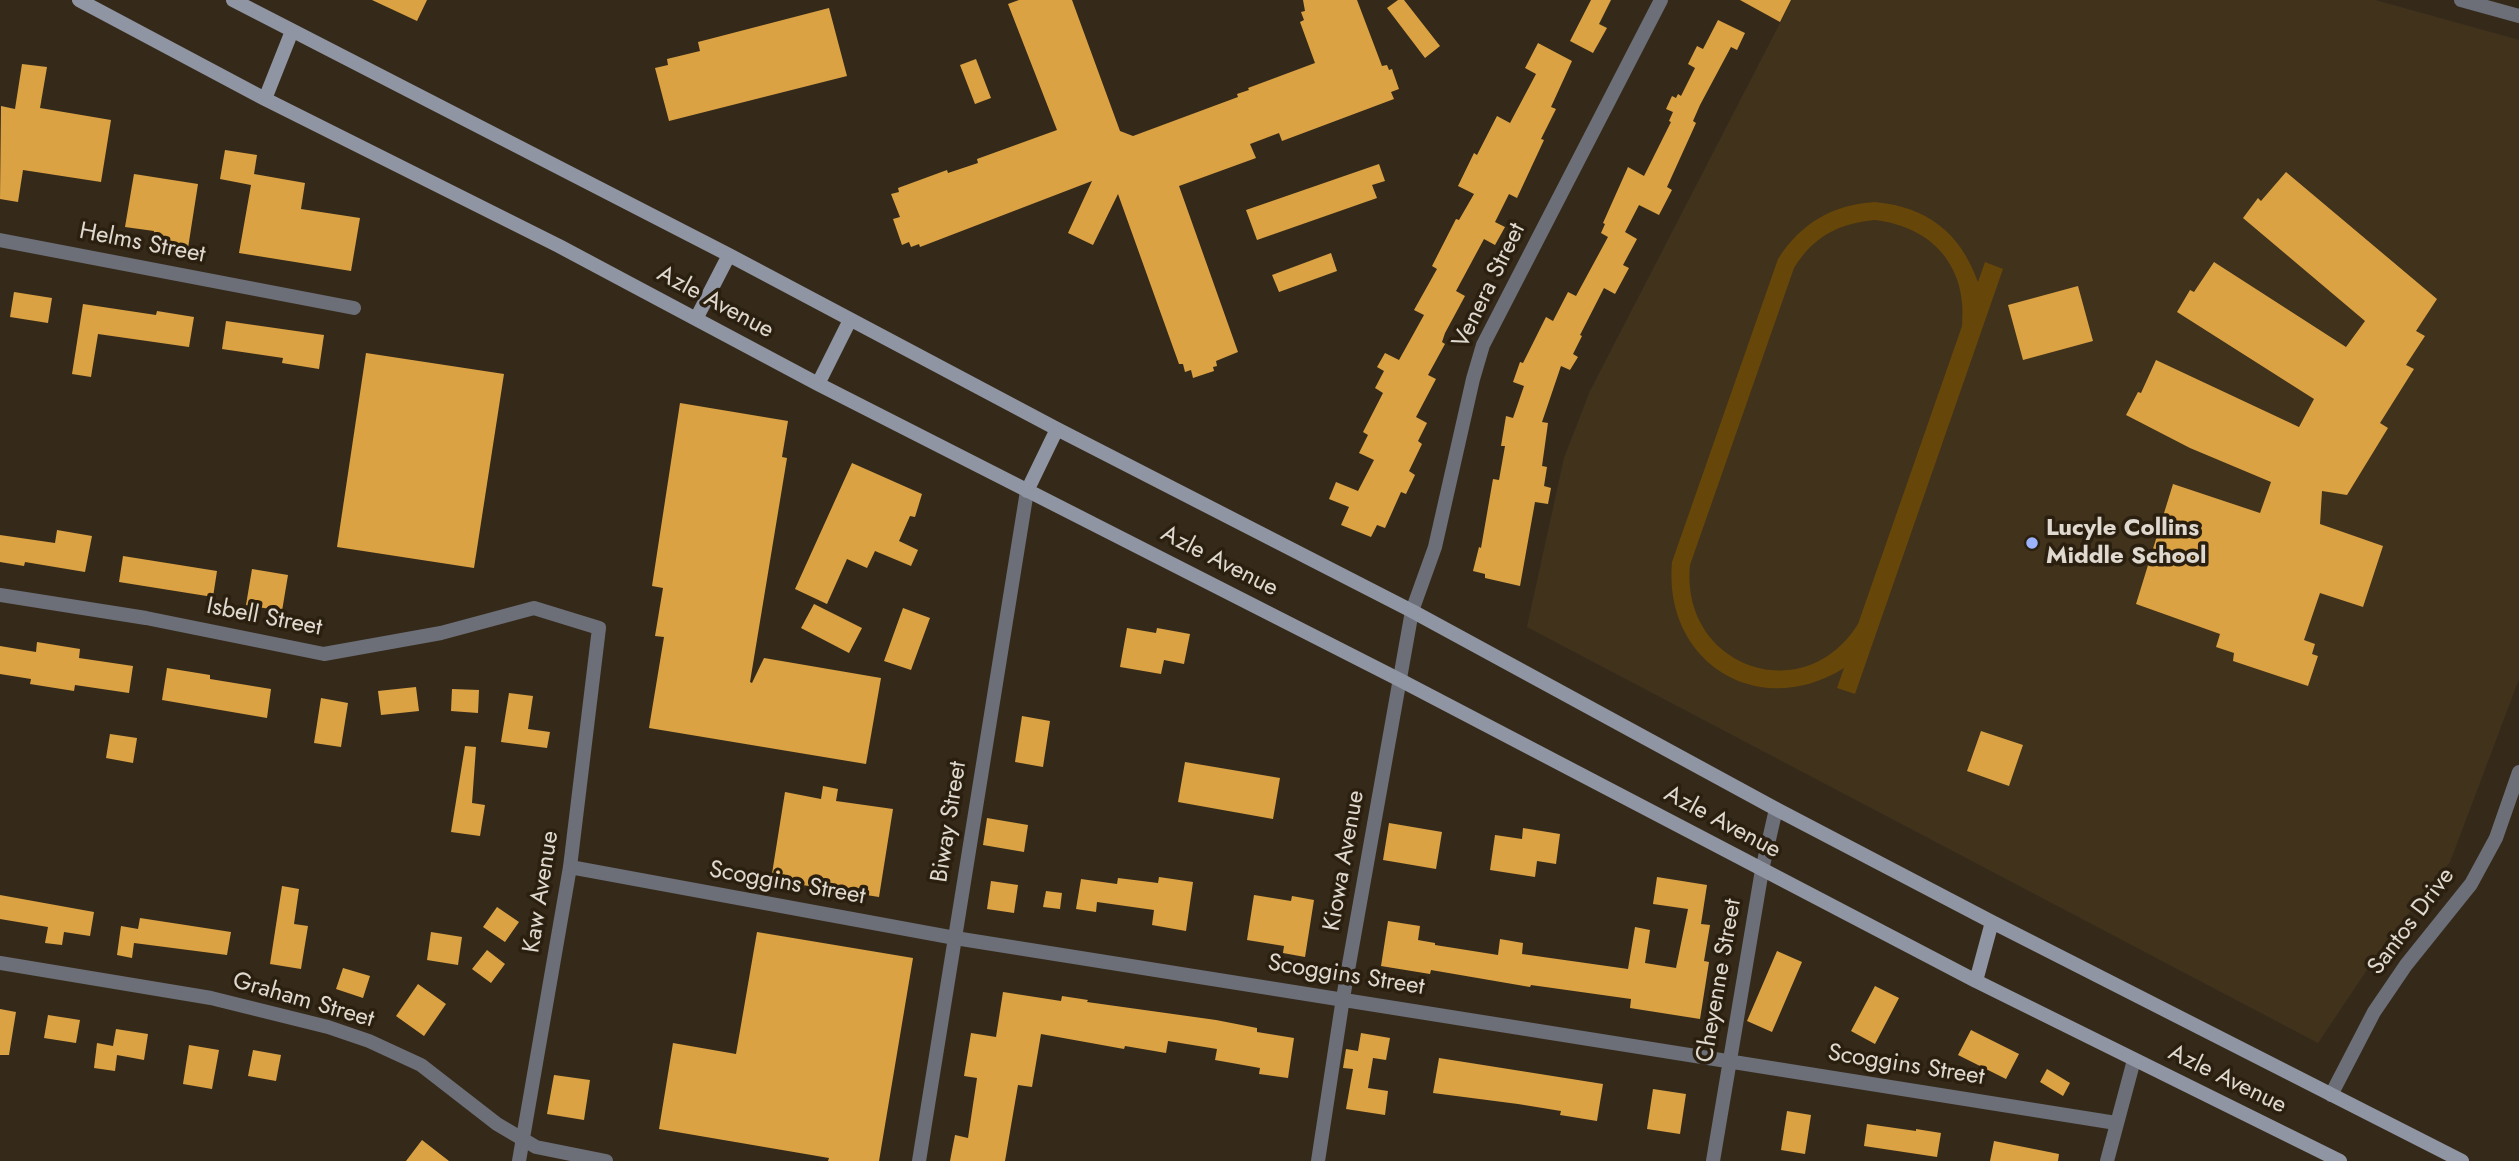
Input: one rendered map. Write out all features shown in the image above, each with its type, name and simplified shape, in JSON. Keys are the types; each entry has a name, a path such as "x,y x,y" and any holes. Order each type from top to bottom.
{"main road":[{"name":"Azle Avenue","path":"79,0 265,100 548,240 818,384 1400,680 1976,981 2340,1161"},
{"name":"Azle Avenue","path":"233,0 1412,611 1776,809 1992,922 2462,1161"},
{"path":"265,100 292,31"},
{"path":"696,319 729,255"},
{"path":"818,384 850,320"},
{"path":"1027,491 1057,429"},
{"path":"1976,981 1992,922"}],"street":[{"name":"Venera Street","path":"1412,611 1435,547 1483,345 1661,0"},
{"path":"2461,0 2519,16"},
{"name":"Helms Street","path":"0,240 354,308"},
{"name":"Biway Street","path":"919,1161 1027,491"},
{"name":"Isbell Street","path":"0,595 146,618 324,654 441,633 534,608 599,628"},
{"name":"Kiowa Avenue","path":"1318,1161 1343,999 1412,611"},
{"name":"Kaw Avenue","path":"519,1161 570,867 599,628"},
{"name":"Santos Drive","path":"2331,1095 2374,1012 2406,965 2471,884 2496,838 2519,772"},
{"name":"Cheyenne Street","path":"1713,1161 1762,870 1776,809"},
{"name":"Scoggins Street","path":"570,867 955,938 2116,1123"},
{"name":"Graham Street","path":"0,963 211,998 328,1027 369,1041 421,1065 497,1124 536,1147 606,1161"},
{"path":"2106,1161 2134,1060"}],"shaded area":[{"name":"Lucyle Collins Middle School","path":"1792,0 2375,0 2519,40 2519,679 2450,862 2387,940 2318,1043 1527,627 1564,458 1590,391"},
{"path":"1875,202 1894,205 1926,216 1951,236 1962,249 1978,282 1985,262 2003,269 1855,694 1837,688 1844,668 1812,683 1780,688 1749,685 1722,673 1700,654 1683,628 1673,597 1672,562 1778,259 1807,226 1831,212","holes":["1875,220 1896,224 1930,241 1943,254 1959,286 1962,326 1858,624 1835,651 1808,666 1778,670 1750,665 1725,651 1704,629 1692,600 1690,565 1794,268 1818,240 1839,228"]}],"building":[{"path":"372,0 427,0 417,21"},
{"path":"1019,0 1072,0 1120,131 1133,136 1238,97 1237,94 1249,90 1248,88 1315,63 1300,22 1304,20 1301,12 1305,11 1303,0 1357,0 1382,66 1387,65 1389,70 1392,69 1399,89 1391,92 1394,99 1282,141 1279,133 1250,144 1256,158 1179,186 1238,352 1216,361 1214,371 1193,378 1191,370 1185,372 1183,364 1179,364 1118,194 1093,245 1068,233 1092,181 920,247 919,244 911,247 909,242 902,245 893,219 900,217 891,194 899,192 898,188 947,170 948,173 978,163 977,159 1057,130 1008,4"},
{"path":"1398,0 1404,0 1440,46 1425,58 1387,8"},
{"path":"1591,0 1611,0 1599,24 1607,28 1593,53 1570,41"},
{"path":"1740,0 1791,0 1780,22"},
{"path":"829,8 847,76 669,121 655,68 668,65 667,59 700,51 698,42"},
{"path":"1718,20 1745,33 1737,50 1731,47 1700,105 1693,121 1696,123 1667,187 1672,190 1659,215 1639,205 1625,232 1637,239 1623,265 1629,268 1615,294 1604,288 1580,335 1582,336 1573,354 1578,357 1570,370 1561,366 1542,422 1548,423 1542,466 1547,467 1544,486 1551,488 1548,504 1535,502 1520,586 1485,578 1485,574 1473,571 1479,547 1481,548 1493,479 1499,480 1505,446 1501,446 1506,416 1513,418 1524,386 1513,382 1520,362 1523,363 1546,317 1553,321 1568,292 1576,296 1608,237 1601,233 1605,224 1603,223 1628,167 1644,176 1671,122 1669,121 1673,112 1666,109 1672,96 1681,96 1695,68 1688,64 1697,46 1703,49"},
{"path":"1538,43 1572,61 1551,107 1556,109 1517,198 1509,194 1495,222 1505,227 1495,245 1484,239 1456,291 1465,296 1445,333 1442,342 1445,344 1428,375 1436,379 1416,417 1427,423 1418,441 1422,444 1409,471 1415,475 1406,494 1401,492 1385,528 1377,525 1371,537 1341,525 1349,507 1329,499 1336,482 1358,491 1374,460 1359,453 1368,435 1363,432 1383,393 1375,388 1384,371 1377,367 1385,353 1399,360 1424,315 1414,310 1437,269 1432,266 1456,219 1459,220 1474,194 1458,186 1497,116 1510,123 1536,74 1525,68"},
{"path":"976,59 991,98 975,104 960,65"},
{"path":"22,64 47,67 40,108 111,120 101,182 23,170 18,202 0,199 1,106 15,109"},
{"path":"225,150 257,155 254,174 305,183 301,209 360,218 351,271 239,253 251,185 220,179"},
{"path":"1379,164 1385,181 1372,185 1377,198 1257,240 1246,210"},
{"path":"2286,172 2437,299 2416,331 2425,336 2406,365 2414,369 2380,423 2388,428 2347,495 2322,491 2320,524 2383,546 2363,607 2320,593 2304,640 2315,644 2312,654 2318,656 2308,686 2233,661 2234,653 2216,647 2220,634 2136,604 2173,484 2260,513 2271,482 2190,448 2126,415 2138,392 2141,393 2156,360 2299,427 2314,399 2177,312 2190,290 2194,292 2214,262 2346,347 2365,321 2243,218 2258,198 2261,201"},
{"path":"134,174 198,184 188,248 153,242 154,231 125,227"},
{"path":"1331,253 1337,271 1279,292 1272,275"},
{"path":"2078,286 2093,341 2023,360 2008,305"},
{"path":"14,292 52,298 48,323 10,317"},
{"path":"83,304 156,315 157,311 194,317 189,347 98,334 91,377 72,374"},
{"path":"226,321 324,335 319,369 282,363 283,358 222,349"},
{"path":"366,353 504,374 474,568 337,547"},
{"path":"680,403 788,421 782,457 787,458 750,682 752,683 764,658 881,678 866,764 649,728 664,637 655,636 663,588 652,586"},
{"path":"852,463 922,494 915,517 910,516 899,541 918,550 911,566 875,551 867,568 847,559 827,604 795,589"},
{"path":"57,530 92,536 85,572 25,562 24,566 0,562 0,535 55,543"},
{"path":"123,556 217,571 213,597 119,582"},
{"path":"252,569 288,575 282,611 246,605"},
{"path":"814,604 862,628 849,653 801,628"},
{"path":"903,608 930,618 911,670 884,661"},
{"path":"1127,628 1156,633 1157,628 1190,634 1184,664 1164,660 1161,674 1120,667"},
{"path":"37,642 80,649 79,658 133,666 129,693 75,685 74,691 30,684 31,679 0,674 0,646 36,652"},
{"path":"167,668 210,675 210,679 271,689 267,718 162,700"},
{"path":"416,687 419,711 381,715 378,691"},
{"path":"452,689 479,690 478,713 451,711"},
{"path":"509,693 533,696 528,729 550,732 547,748 501,742"},
{"path":"321,698 348,703 341,747 314,743"},
{"path":"1022,716 1050,721 1043,767 1015,762"},
{"path":"1981,731 2023,745 2009,786 1967,771"},
{"path":"110,734 137,738 133,763 106,758"},
{"path":"465,746 476,747 472,803 485,805 480,836 451,832"},
{"path":"1185,762 1280,778 1273,819 1178,802"},
{"path":"823,786 838,789 836,801 893,809 879,897 771,880 785,792 821,799"},
{"path":"987,818 1028,825 1024,852 983,845"},
{"path":"1389,823 1442,832 1436,869 1383,860"},
{"path":"1523,828 1560,834 1556,864 1537,861 1535,877 1490,870 1495,835 1522,839"},
{"path":"1159,877 1193,882 1186,931 1152,925 1154,910 1097,902 1096,912 1076,909 1081,879 1117,884 1118,878 1158,883"},
{"path":"1657,877 1707,885 1701,924 1710,925 1704,961 1709,962 1700,1019 1630,1008 1631,999 1531,985 1530,987 1431,970 1430,974 1381,966 1388,921 1420,926 1418,940 1435,945 1498,955 1500,939 1523,943 1522,954 1628,969 1635,927 1650,930 1645,963 1676,968 1688,909 1653,904"},
{"path":"991,881 1018,885 1014,913 987,909"},
{"path":"282,886 299,889 294,924 308,926 301,969 270,964"},
{"path":"1046,891 1062,893 1060,909 1043,907"},
{"path":"0,895 94,912 90,936 64,932 62,945 45,943 48,927 0,919"},
{"path":"1254,895 1291,901 1292,896 1314,900 1305,957 1283,953 1284,946 1247,940"},
{"path":"497,907 519,922 505,942 483,927"},
{"path":"140,918 231,932 227,955 134,943 132,958 117,955 121,926 138,929"},
{"path":"431,932 462,937 458,965 427,960"},
{"path":"757,932 913,958 879,1161 828,1161 829,1158 659,1129 673,1043 736,1054"},
{"path":"487,950 505,964 491,983 472,969"},
{"path":"1777,951 1802,962 1772,1032 1747,1021"},
{"path":"343,968 370,976 363,998 336,989"},
{"path":"418,984 446,1004 424,1036 396,1016"},
{"path":"1875,986 1899,998 1875,1044 1851,1031"},
{"path":"1003,992 1061,1001 1062,996 1216,1020 1257,1028 1257,1032 1294,1038 1288,1078 1259,1074 1260,1068 1215,1060 1217,1049 1168,1041 1166,1053 1125,1046 1124,1049 1041,1034 1032,1087 1018,1085 1005,1161 950,1161 955,1135 968,1138 977,1078 964,1076 971,1033 996,1037"},
{"path":"0,1009 16,1012 9,1055 0,1055"},
{"path":"48,1015 80,1020 76,1043 44,1038"},
{"path":"116,1029 148,1034 144,1060 117,1055 115,1071 94,1068 97,1043 113,1046"},
{"path":"1971,1030 2019,1054 2006,1079 1958,1055"},
{"path":"1361,1033 1390,1038 1386,1060 1373,1058 1368,1088 1388,1091 1385,1115 1346,1109 1353,1069 1343,1068 1346,1049 1358,1051"},
{"path":"189,1045 219,1050 212,1089 183,1084"},
{"path":"253,1050 281,1055 276,1081 248,1076"},
{"path":"1439,1058 1603,1084 1597,1121 1560,1115 1561,1111 1433,1093"},
{"path":"2047,1069 2070,1083 2063,1096 2040,1082"},
{"path":"554,1075 590,1080 584,1120 547,1114"},
{"path":"1653,1089 1686,1094 1680,1134 1647,1129"},
{"path":"1787,1111 1811,1115 1805,1154 1781,1150"},
{"path":"1867,1124 1941,1133 1937,1157 1864,1146"},
{"path":"422,1140 449,1161 406,1161"},
{"path":"1994,1141 2059,1154 2058,1161 1990,1161"}],"place":[{"name":"Lucyle Collins Middle School","path":"2032,543"}]}
